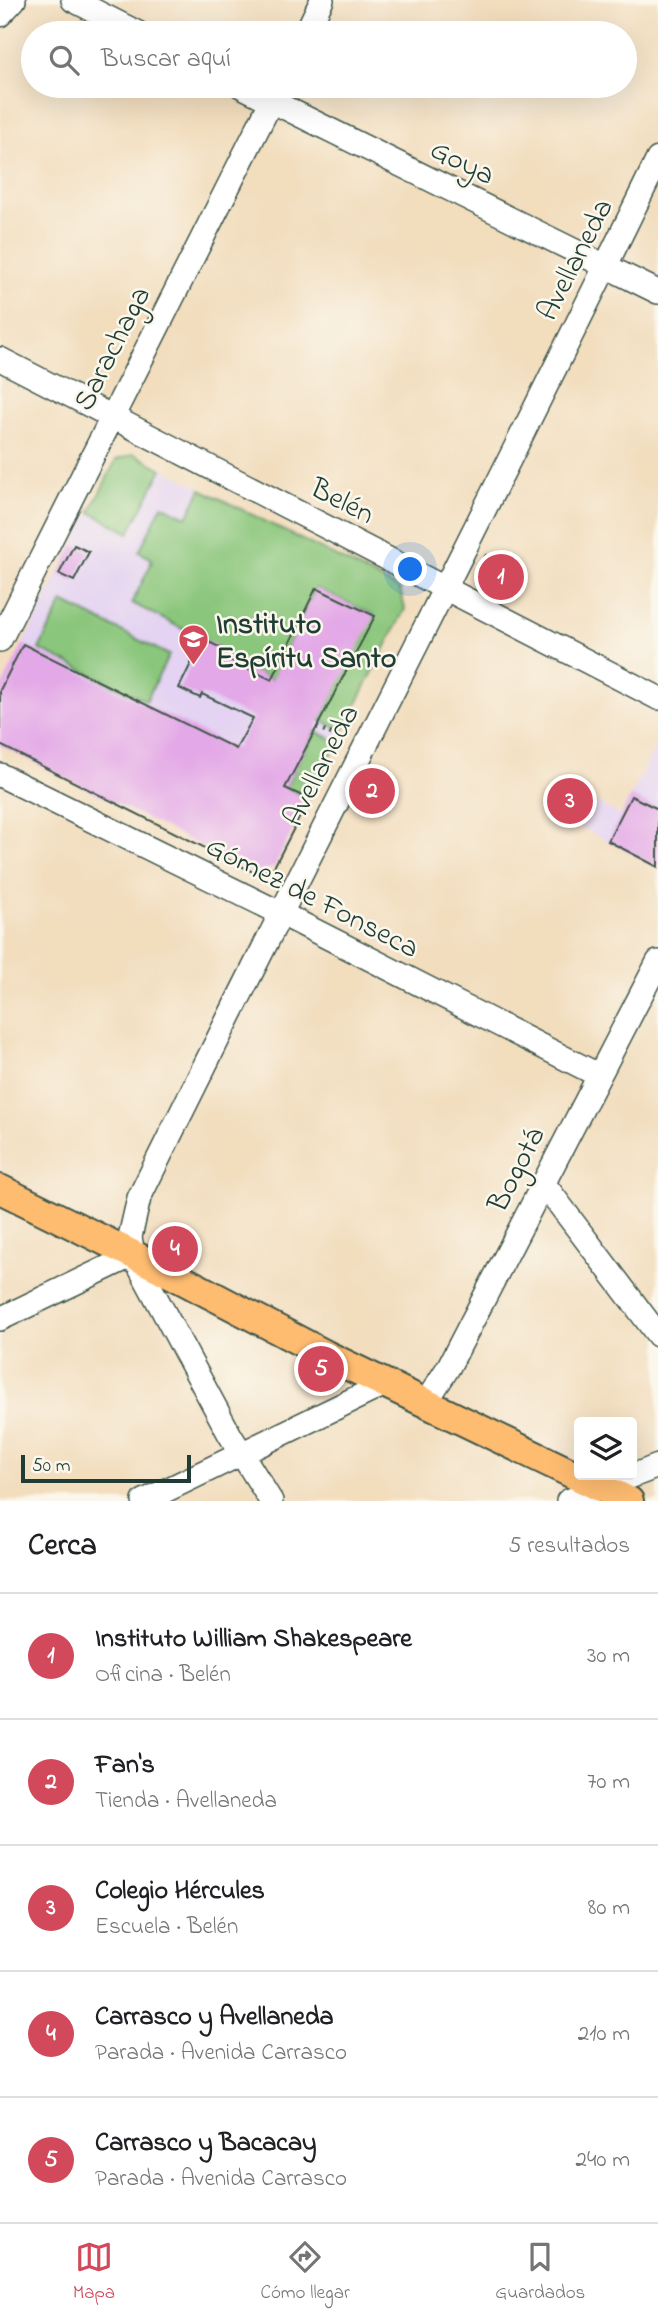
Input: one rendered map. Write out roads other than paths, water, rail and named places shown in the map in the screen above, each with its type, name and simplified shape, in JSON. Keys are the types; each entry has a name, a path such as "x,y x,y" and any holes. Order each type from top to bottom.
{"main road":[{"path":"0,1189 326,1355 629,1501"}],"street":[{"path":"0,15 14,0"},
{"path":"73,0 114,21"},
{"path":"312,21 322,0"},
{"name":"Sarachaga","path":"0,640 273,98"},
{"name":"Goya","path":"283,98 658,292"},
{"name":"Avellaneda","path":"133,1255 130,1237 139,1198 280,913 447,589 658,159"},
{"name":"Belén","path":"0,359 658,698"},
{"name":"Gómez de Fonseca","path":"0,775 280,913 598,1075"},
{"name":"Bogotá","path":"426,1402 448,1368 598,1075 655,972"},
{"path":"544,1184 658,1335"},
{"path":"0,1319 133,1255 242,1454 271,1501"},
{"path":"144,1501 387,1383"},
{"path":"568,1501 658,1466"}],"place":[{"name":"Instituto William Shakespeare","path":"501,577"},
{"name":"Instituto Espíritu Santo","path":"193,667"},
{"name":"Fan's","path":"372,791"},
{"name":"Colegio Hércules","path":"570,801"},
{"name":"Carrasco y Avellaneda","path":"175,1249"},
{"name":"Carrasco y Bacacay","path":"321,1369"}]}
